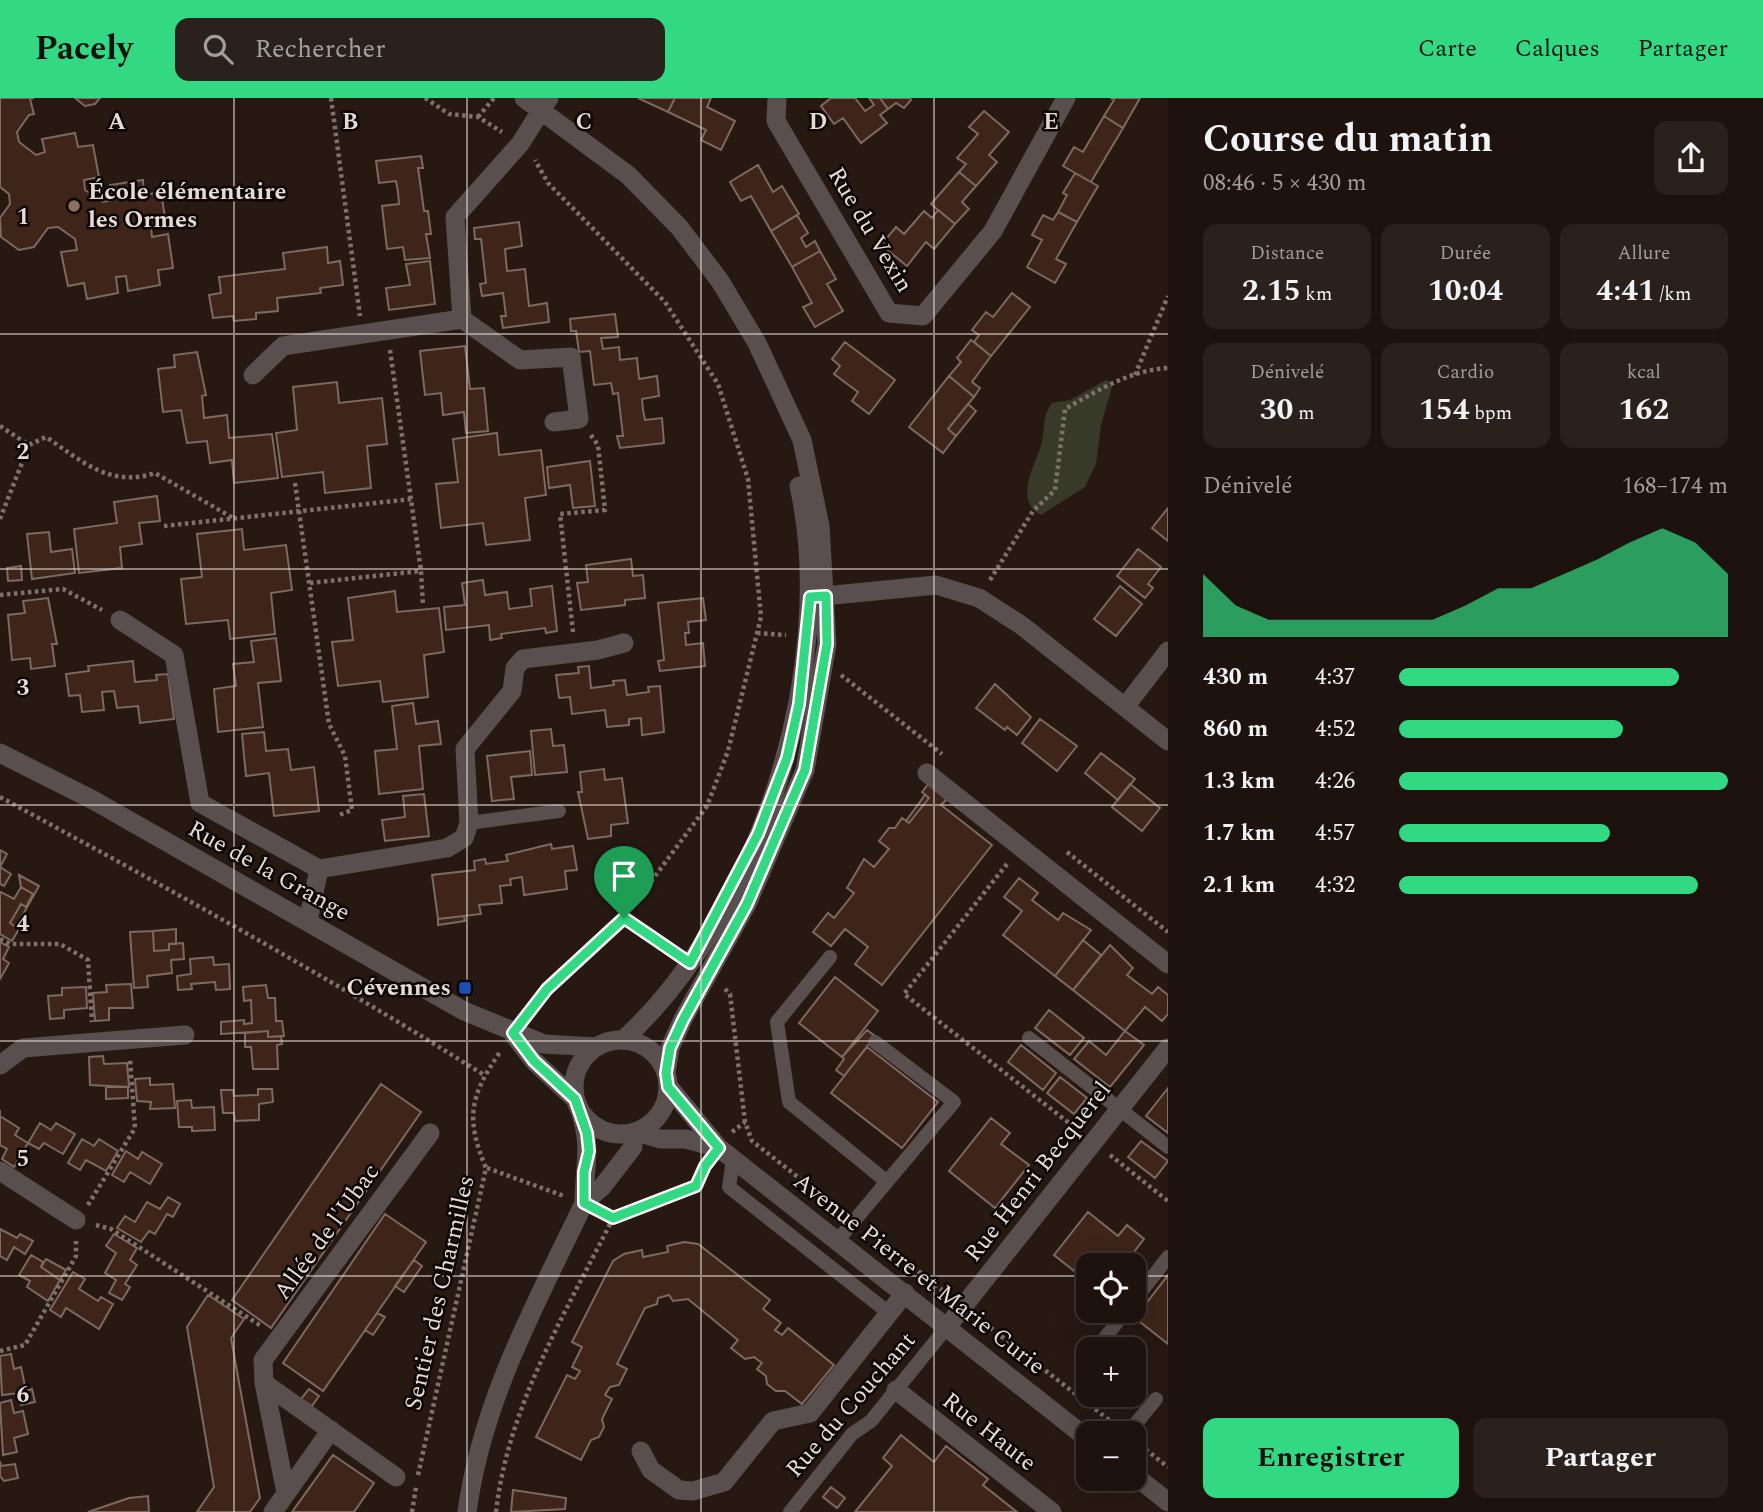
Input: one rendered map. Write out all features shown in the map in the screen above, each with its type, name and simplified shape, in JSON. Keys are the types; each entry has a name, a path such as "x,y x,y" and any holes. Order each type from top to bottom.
{"street":[{"path":"524,98 546,104 628,175 679,227 740,313 776,384 802,499 827,644 805,770 747,904 670,1048 661,1113 650,1125 634,1133 603,1132 578,1106"},
{"name":"Rue du Vexin","path":"777,98 776,121 889,313 923,316 993,231 1066,98"},
{"path":"462,319 455,217 520,144 546,104"},
{"path":"253,375 284,346 462,319 520,360 570,357 579,419 554,422"},
{"path":"818,596 936,585 979,598 1021,625 1168,741"},
{"path":"584,1203 584,1172 589,1151 578,1106 577,1069 595,1047 623,1040 660,1005 690,963 758,834 787,758 818,596"},
{"path":"120,620 173,655 200,803 319,869 447,848 464,838 469,823 465,749 512,691 515,668 523,659 598,650 624,643"},
{"path":"1125,707 1168,651"},
{"name":"Rue de la Grange","path":"0,753 93,800 464,1011 544,1044 595,1047"},
{"path":"927,773 1168,964"},
{"path":"308,921 319,869"},
{"name":"Rue de la Grange","path":"513,1033 534,1061 578,1106"},
{"path":"0,1065 23,1048 185,1035"},
{"path":"623,1040 650,1050 667,1080"},
{"name":"Rue Henri Becquerel","path":"947,1327 1168,1048"},
{"name":"Avenue Pierre et Marie Curie","path":"667,1080 726,1154 1076,1429"},
{"name":"Allée de l'Ubac","path":"264,1383 263,1360 430,1133"},
{"path":"467,1512 475,1460 498,1388 584,1203 602,1187 633,1147 634,1133"},
{"name":"Avenue Pierre et Marie Curie","path":"634,1133 660,1139 686,1139 726,1154"},
{"path":"0,1171 76,1220"},
{"path":"641,1451 651,1470 679,1490 693,1492 724,1482 773,1421 810,1413 905,1293"},
{"path":"264,1383 396,1477"},
{"path":"264,1383 286,1493"},
{"name":"Rue Haute","path":"896,1390 1052,1512"},
{"path":"273,1512 331,1430"},
{"path":"1146,1485 1168,1502"}],"lane":[{"path":"469,823 559,811"},
{"path":"830,957 777,1022 789,1102 886,1181"},
{"path":"1029,1038 1168,1147"},
{"path":"838,1240 954,1102 875,1042"},
{"path":"726,1154 729,1187 889,1313"},
{"path":"1146,1285 1168,1257"},
{"path":"1105,1337 1117,1323"},
{"name":"Rue du Couchant","path":"790,1512 852,1434 871,1421 947,1327"},
{"path":"1138,1421 1156,1399"}],"path":[{"path":"331,98 362,334"},
{"name":"Sentier des Charmilles","path":"412,1512 423,1442 486,1168 475,1141 475,1094 484,1075 547,989 624,918 707,807 728,751 761,617 748,479 718,384 665,302 548,183 532,155 520,144 478,117 449,114 425,98"},
{"path":"478,117 494,98"},
{"path":"1135,375 1168,296"},
{"path":"387,330 412,499 423,605"},
{"path":"979,598 1033,511 1055,490 1065,410 1113,383 1168,368"},
{"path":"575,652 560,514 606,510 598,445 579,419"},
{"path":"0,426 29,445"},
{"path":"0,519 29,445 47,437 102,474 137,479 155,473 233,518"},
{"path":"295,483 330,724 345,756 352,810 337,816"},
{"path":"164,526 412,499"},
{"path":"310,583 421,571"},
{"path":"0,595 63,589 120,620"},
{"path":"827,644 842,643 840,674 949,760"},
{"path":"0,797 182,895 378,1008 484,1075"},
{"path":"1059,846 1168,932"},
{"path":"624,918 690,963"},
{"path":"0,939 10,944 60,944 88,960 93,1044"},
{"path":"496,1512 508,1446 520,1408 613,1218 696,1186 705,1166 726,1154"},
{"path":"486,1168 584,1203 613,1218"},
{"path":"76,1220 111,1229 279,1339"},
{"path":"1146,1450 1168,1467"}],"green space":[{"path":"1106,380 1113,383 1101,425 1096,464 1085,487 1041,515 1028,501 1027,492 1049,408 1052,403 1070,400"}],"building":[{"path":"0,98 34,98 30,99 34,114 29,115 17,132 19,142 36,155 45,152 42,139 75,133 78,147 93,145 99,177 84,180 85,190 103,202 113,200 110,185 143,180 144,195 161,192 166,224 151,227 152,237 168,234 173,268 158,270 160,285 128,291 126,276 116,277 118,293 87,299 84,283 68,286 61,252 77,250 75,239 58,227 48,228 34,247 19,250 1,237 0,218 10,204 9,194 0,187"},
{"path":"75,98 100,98 95,104 85,106"},
{"path":"638,98 675,98 668,112"},
{"path":"675,98 711,98 707,107 735,121 721,150 701,140 706,130 668,112"},
{"path":"831,98 855,98 865,111 874,105 869,98 880,98 888,109 880,115 887,123 861,143 843,118 834,124 821,106"},
{"path":"880,98 911,100 904,108 896,103 888,109"},
{"path":"1111,98 1140,98 1123,128 1104,116 1114,100"},
{"path":"984,111 1009,132 989,155 997,162 976,186 959,172 966,164 957,158 978,134 969,127"},
{"path":"1104,116 1123,128 1091,182 1063,166 1074,147 1083,152"},
{"path":"421,156 423,168 418,168 424,211 428,211 431,234 426,234 430,258 405,260 403,247 387,249 382,206 399,204 398,192 396,181 379,183 376,161"},
{"path":"758,165 773,192 782,186 799,214 771,231 751,196 741,201 730,182"},
{"path":"959,172 976,186 962,202 969,209 955,224 931,204"},
{"path":"1075,173 1098,186 1077,222 1058,212 1067,195 1063,193"},
{"path":"938,210 955,224 934,249 926,242 907,266 881,245 896,227 904,234 924,211 932,218"},
{"path":"1058,212 1077,222 1056,259 1066,264 1055,283 1027,267 1042,240 1032,235 1043,215 1053,220"},
{"path":"797,215 808,233 801,238 806,247 815,241 820,251 792,267 771,231"},
{"path":"519,222 522,246 505,249 507,271 525,269 529,306 547,303 549,322 503,328 501,316 506,316 503,293 482,296 480,284 486,283 481,239 475,239 474,228"},
{"path":"327,247 328,263 340,261 343,285 320,288 321,293 277,298 278,311 256,313 256,319 234,321 233,316 213,318 209,295 221,293 219,277 285,269 283,253"},
{"path":"820,251 836,279 827,284 843,311 815,327 803,307 812,303 792,267"},
{"path":"430,261 435,304 389,310 386,288 410,285 406,264"},
{"path":"1012,293 1030,307 991,356 974,342 979,335 972,330 986,312 993,317"},
{"path":"615,314 618,337 601,338 603,349 619,347 620,360 637,358 639,379 657,376 659,396 642,399 643,410 645,420 662,418 664,443 620,448 617,436 623,436 618,393 613,394 611,383 594,385 590,351 579,352 576,331 571,331 570,319"},
{"path":"971,340 991,356 972,382 980,388 974,397 949,376 961,362 957,358"},
{"path":"845,342 895,380 869,414 852,401 858,392 834,374 840,366 832,359"},
{"path":"465,346 470,389 484,388 488,431 466,433 464,412 443,415 441,393 425,395 420,351"},
{"path":"197,352 206,395 202,396 204,418 227,415 229,438 272,434 278,478 234,483 232,460 210,463 207,441 187,443 181,410 163,412 158,369 175,367 174,355"},
{"path":"949,376 974,397 948,429 956,436 943,453 909,427"},
{"path":"337,382 339,403 382,398 387,444 367,446 371,488 325,493 323,472 282,477 276,433 297,430 293,387"},
{"path":"968,404 976,411 956,436 948,429"},
{"path":"497,433 499,455 541,450 546,495 525,498 530,540 486,545 483,523 441,528 436,484 458,482 453,439"},
{"path":"590,461 595,506 573,508 570,485 549,488 547,467"},
{"path":"157,496 160,521 139,523 142,544 120,547 122,568 79,573 74,529 117,523 114,502"},
{"path":"1168,508 1168,541 1152,528"},
{"path":"242,529 244,550 286,545 292,590 271,593 275,634 230,639 228,620 186,624 181,579 202,577 197,534"},
{"path":"49,532 51,552 72,549 75,573 32,579 27,534"},
{"path":"1138,549 1161,567 1148,584 1153,588 1145,598 1117,576"},
{"path":"631,559 633,576 643,575 645,598 625,600 625,605 581,610 577,583 588,582 586,565"},
{"path":"21,566 22,580 8,581 7,568"},
{"path":"483,580 485,595 507,592 509,609 532,606 530,589 552,586 557,631 546,633 545,628 501,634 502,638 490,640 489,625 446,630 444,607 465,605 462,583"},
{"path":"1120,586 1142,604 1116,636 1094,619"},
{"path":"395,591 397,612 439,608 444,652 424,655 428,697 383,702 380,681 338,686 332,642 353,640 348,598"},
{"path":"48,598 57,644 52,644 55,666 31,669 30,658 12,660 8,615 25,613 23,601"},
{"path":"703,598 706,620 688,622 689,633 685,633 686,645 703,643 705,666 660,671 658,661 664,660 658,603"},
{"path":"276,638 281,681 258,683 263,727 218,732 214,689 236,686 233,664 254,662 251,641"},
{"path":"133,661 135,682 157,680 156,675 168,674 174,719 140,723 138,706 117,708 114,691 102,692 104,710 82,712 80,695 69,696 66,674 89,671 88,666"},
{"path":"589,666 591,688 614,685 613,681 625,680 627,695 649,692 648,687 660,686 664,732 642,735 641,718 629,719 629,725 607,727 605,710 572,714 570,697 559,698 556,675 579,673 578,667"},
{"path":"995,684 1031,717 1017,735 1007,727 1005,730 976,708"},
{"path":"413,703 416,724 438,721 441,744 419,746 423,789 379,794 375,751 397,749 392,706"},
{"path":"1040,719 1077,746 1057,771 1022,743"},
{"path":"551,729 553,746 564,745 567,772 535,775 531,731"},
{"path":"264,732 266,751 288,749 291,770 314,767 319,811 274,816 269,773 246,776 242,734"},
{"path":"530,751 532,775 511,777 514,799 492,801 487,756"},
{"path":"1101,753 1135,779 1118,800 1085,773"},
{"path":"604,769 605,780 622,778 628,823 611,825 611,836 588,839 578,792 582,792 580,772"},
{"path":"930,782 949,797 941,805 992,845 882,985 855,964 868,947 845,929 831,946 813,932 828,913 834,918 854,893 847,888 864,859 874,867 889,849 879,841 889,828 895,828 902,818 909,823 929,798 922,792"},
{"path":"1130,784 1160,808 1142,831 1112,807"},
{"path":"424,794 429,836 385,841 382,820 405,817 403,796"},
{"path":"925,795 929,798 909,823 906,821"},
{"path":"551,844 552,849 573,846 577,870 565,871 567,889 524,895 522,877 510,879 511,885 500,886 502,903 479,905 481,914 438,919 432,875 475,870 474,861 485,859 486,864 508,861 506,855"},
{"path":"0,850 7,854 0,867"},
{"path":"0,867 11,874 4,886 0,884"},
{"path":"19,875 39,886 16,927 10,923 21,904 26,907 33,894 21,887"},
{"path":"1019,878 1038,893 1032,900 1058,920 1063,913 1091,930 1055,976 1003,935 1022,911 1004,897"},
{"path":"21,887 33,894 26,907 21,904 10,923 19,929 12,941 0,934 0,894 1,892 14,899"},
{"path":"464,916 465,921 438,925 438,919"},
{"path":"176,929 176,944 169,944 169,950 154,951 153,931"},
{"path":"153,931 154,951 169,950 169,944 183,943 184,959 171,960 172,973 147,976 148,987 134,988 130,932"},
{"path":"1083,940 1101,955 1073,990 1055,976"},
{"path":"0,942 9,947 3,959 9,963 0,979"},
{"path":"1110,945 1133,968 1127,975 1152,994 1158,987 1168,995 1168,1014 1162,1021 1145,1007 1125,1031 1073,990"},
{"path":"213,957 214,965 229,964 230,989 216,990 215,982 191,984 192,989 178,990 177,976 191,974 190,959"},
{"path":"835,977 878,1011 842,1057 799,1023"},
{"path":"131,984 133,1008 109,1008 109,1020 95,1021 93,993 107,992 106,985"},
{"path":"266,985 268,998 275,998 276,1021 282,1021 284,1036 268,1037 268,1031 221,1034 221,1022 244,1020 244,1024 252,1023 251,1000 244,1001 243,987"},
{"path":"86,987 87,1008 64,1010 64,1018 50,1019 48,996 62,995 62,988"},
{"path":"1049,1010 1084,1038 1070,1055 1035,1028"},
{"path":"867,1030 875,1036 844,1076 836,1070 844,1059 842,1057"},
{"path":"268,1031 268,1037 281,1036 282,1044 277,1045 278,1069 253,1069 251,1047 245,1047 245,1033"},
{"path":"1125,1031 1144,1045 1110,1087 1074,1059 1089,1041 1106,1055"},
{"path":"1021,1045 1056,1073 1043,1090 1008,1062"},
{"path":"867,1047 938,1102 902,1148 831,1093"},
{"path":"103,1056 104,1064 127,1063 129,1087 90,1085 89,1057"},
{"path":"1060,1077 1087,1098 1074,1114 1047,1093"},
{"path":"150,1078 150,1085 173,1084 175,1108 150,1109 151,1102 137,1101 135,1079"},
{"path":"381,1084 421,1112 271,1328 232,1300"},
{"path":"106,1087 128,1087 128,1098 106,1099"},
{"path":"1168,1088 1168,1133 1146,1116"},
{"path":"258,1089 272,1089 273,1102 259,1104 259,1120 235,1121 234,1113 223,1113 221,1090 233,1090 234,1096 258,1095"},
{"path":"191,1100 192,1108 214,1107 215,1130 192,1131 192,1127 179,1127 177,1101"},
{"path":"0,1116 19,1128 15,1135 28,1143 14,1167 2,1159 7,1149 0,1145"},
{"path":"991,1118 1010,1133 1001,1144 1029,1165 995,1208 949,1171"},
{"path":"40,1123 51,1130 56,1123 75,1134 63,1154 44,1143 39,1149 28,1143"},
{"path":"82,1139 94,1146 99,1139 118,1151 106,1171 86,1160 80,1170 68,1163"},
{"path":"1141,1141 1168,1161 1155,1178 1128,1157"},
{"path":"126,1151 138,1159 142,1152 162,1164 150,1184 130,1172 124,1182 112,1175"},
{"path":"168,1197 180,1204 173,1217 167,1214 155,1234 149,1231 141,1242 117,1228 125,1216 135,1222 147,1202 160,1209"},
{"path":"1088,1212 1118,1236 1127,1225 1144,1239 1133,1253 1076,1253 1076,1272 1054,1255"},
{"path":"385,1214 426,1242 323,1391 283,1363"},
{"path":"0,1229 17,1238 20,1234 33,1241 25,1254 14,1247 7,1260 0,1256"},
{"path":"114,1234 137,1248 130,1260 137,1265 125,1284 130,1287 122,1300 109,1293 116,1280 105,1273 116,1253 106,1246"},
{"path":"684,1242 698,1244 770,1300 763,1309 781,1323 775,1330 782,1335 788,1328 834,1365 802,1404 785,1391 776,1391 767,1384 766,1376 757,1369 762,1363 754,1357 745,1359 731,1348 738,1340 688,1299 673,1301 669,1295 658,1298 657,1304 645,1308 617,1364 627,1369 619,1385 610,1387 605,1395 612,1399 602,1419 604,1427 599,1437 591,1440 581,1460 536,1437 567,1375 575,1379 580,1371 572,1367 582,1347 572,1342 613,1261 624,1254 642,1250 643,1257 668,1252 667,1246"},
{"path":"31,1255 43,1262 41,1267 60,1280 48,1301 27,1287 30,1281 19,1275"},
{"path":"46,1259 66,1270 60,1280 41,1267"},
{"path":"414,1260 422,1266 404,1292 395,1286"},
{"path":"73,1272 85,1279 79,1289 98,1301 101,1297 113,1304 99,1329 66,1308 61,1317 50,1310"},
{"path":"1168,1275 1168,1344 1141,1323 1146,1323 1146,1304"},
{"path":"208,1295 244,1319 231,1338 260,1498 250,1512 197,1512 214,1487 187,1327"},
{"path":"377,1313 385,1317 373,1335 365,1330"},
{"path":"11,1354 14,1369 21,1367 26,1391 32,1389 35,1402 21,1405 18,1393 2,1395 0,1356"},
{"path":"309,1389 319,1396 312,1406 301,1399"},
{"path":"11,1400 14,1413 23,1411 28,1434 14,1438 17,1452 3,1455 0,1403"},
{"path":"901,1435 934,1462 946,1446 988,1479 983,1485 1017,1512 855,1512 892,1466 883,1458"},
{"path":"333,1455 374,1483 354,1512 292,1512"},
{"path":"0,1461 1,1466 15,1464 18,1478 4,1481 0,1476"},
{"path":"831,1487 845,1498 837,1508 823,1497"},
{"path":"513,1490 566,1498 565,1509 511,1512"},
{"path":"148,1496 149,1512 88,1512 129,1498"}],"place":[{"name":"École élémentaire les Ormes","path":"74,206"},
{"name":"Cévennes","path":"465,988"}],"route":[{"path":"826,596 827,644 805,770 747,904 670,1048 666,1073 668,1087 719,1148 705,1166 696,1186 677,1196 613,1218 584,1203 584,1172 589,1151 587,1133 575,1099 562,1084 534,1061 513,1033 547,989 624,918 690,963 717,917 758,834 787,758 799,704 810,597 826,596"}]}
